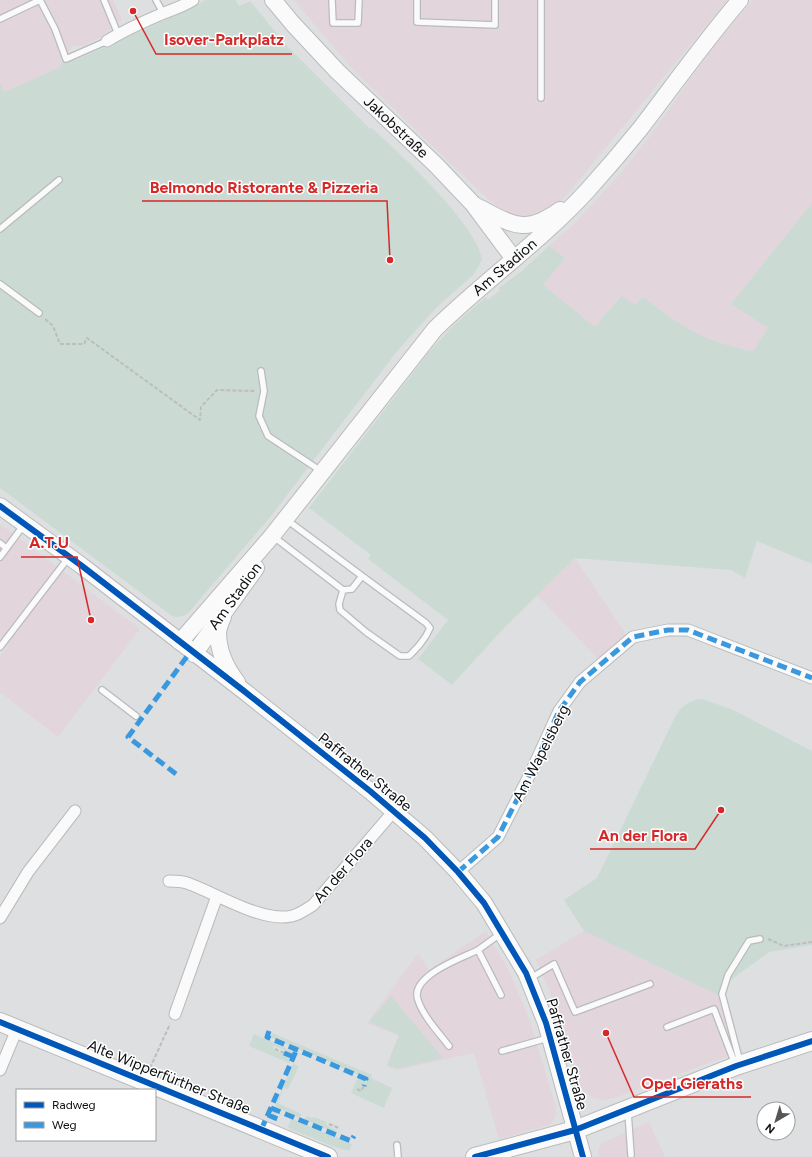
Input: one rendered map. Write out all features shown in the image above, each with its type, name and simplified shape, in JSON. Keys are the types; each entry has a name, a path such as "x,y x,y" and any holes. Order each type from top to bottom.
{"main road":[{"name":"Jakobstraße","path":"273,0 293,24 337,71 436,165 473,204 514,259"},
{"name":"Am Stadion","path":"180,642 272,536 435,329 460,304 550,229 586,191 639,130 700,48 740,0"},
{"path":"473,204 509,223 522,226 537,223 551,216 586,191"},
{"name":"Paffrather Straße","path":"0,506 244,691 425,838 458,872 484,903 529,979 546,1023 583,1157"},
{"name":"Am Stadion","path":"194,654 260,562 272,536"},
{"path":"226,609 218,631 219,647 230,672 244,691"},
{"name":"Alte Wipperfürther Straße","path":"0,1022 328,1157"},
{"path":"475,1157 575,1130 739,1065 812,1041"}],"street":[{"path":"107,41 118,34 163,13 188,4 193,0"},
{"name":"Am Wapelsberg","path":"458,872 498,837 559,712 580,682 633,637 668,630 688,630 705,635 812,678"},
{"path":"0,918 28,872 75,811"},
{"name":"An der Flora","path":"169,881 185,882 256,913 281,918 293,916 313,905 393,812"},
{"path":"175,1014 217,896"},
{"path":"0,1070 17,1029"}],"lane":[{"path":"0,19 40,0 55,29 66,59 107,41"},
{"path":"104,0 118,34"},
{"path":"156,0 163,13"},
{"path":"332,0 333,23 358,23 359,0"},
{"path":"417,0 417,22 495,25 495,0"},
{"path":"541,0 541,98"},
{"path":"0,229 59,180"},
{"path":"0,284 39,313"},
{"path":"261,371 264,391 259,416 268,436 321,472"},
{"path":"285,518 426,623 430,628 418,647 409,656 400,656 366,632 340,610 339,604 343,590"},
{"path":"0,557 24,524"},
{"path":"272,536 343,590 352,589 362,576"},
{"path":"0,543 6,548"},
{"path":"0,647 69,557"},
{"path":"102,690 136,716"},
{"path":"449,1046 417,999 418,989 422,981 433,972 478,950 502,933"},
{"path":"739,1065 722,994 728,975 748,941 760,939"},
{"path":"478,950 501,996"},
{"path":"529,979 554,964 575,1012 650,984"},
{"path":"667,1028 714,1009 739,1065"},
{"path":"502,1051 550,1038"},
{"path":"628,1109 631,1155"},
{"path":"397,1145 398,1157"}],"path":[{"path":"39,313 53,326 60,344 84,344 87,338 200,420 201,406 217,390 264,391"},
{"path":"767,939 784,946 812,942"},
{"path":"144,1081 175,1014"},
{"path":"275,1049 284,1053"},
{"path":"357,1089 361,1091 364,1086"},
{"path":"329,1124 339,1128"}],"shaded area":[{"path":"0,0 113,0 122,20 109,26 111,29 105,36 82,46 72,46 60,67 5,92 0,84"},
{"path":"205,0 236,0 239,6 250,1 287,46 370,129 372,128 384,139 436,190 467,228 477,245 482,260 474,274 436,308 398,350 271,516 190,611 184,616 177,617 172,616 0,488 0,84 5,92 60,67 65,57 70,59 78,59 196,6"},
{"path":"294,0 727,0 571,190 553,209 537,215 524,216 511,214 488,199 354,71"},
{"path":"753,0 812,0 812,203 731,304 768,328 753,351 727,346 700,336 671,319 635,305 620,296 595,327 543,285 564,258 549,246 572,226 621,173 650,136 713,47"},
{"path":"812,203 812,564 757,541 745,578 731,570 575,558 503,629 452,685 418,659 448,620 368,559 371,555 309,508 429,352 454,325 486,297 488,300 500,290 499,288 522,271 549,246 565,258 543,285 595,327 621,296 635,305 643,297 669,317 694,332 736,348 753,351 768,328 731,304"},
{"path":"0,524 140,629 58,737 0,692 0,656 9,644 0,637"},
{"path":"575,558 627,636 611,647 598,659 537,595"},
{"path":"697,699 702,699 731,709 812,751 812,945 769,952 732,979 718,995 584,931 564,900 597,878 676,715 685,705"},
{"path":"486,931 510,973 530,1021 556,1108 554,1119 546,1126 499,1139 474,1053 397,1070 387,1066 399,1036 367,1023 418,954 429,970"},
{"path":"584,931 718,995 737,1053 614,1098 603,1100 593,1098 584,1091 578,1082 548,987 536,960"},
{"path":"391,996 443,1058 397,1069 387,1065 399,1035 369,1022"},
{"path":"272,1033 372,1075 371,1078 392,1088 384,1108 351,1093 359,1075 270,1037"},
{"path":"254,1034 294,1052 293,1054 274,1046 273,1049 291,1058 289,1063 249,1046"},
{"path":"293,1064 299,1066 288,1089 284,1088 278,1103 301,1114 300,1118 275,1107"},
{"path":"273,1111 352,1144 349,1151 332,1146 288,1128 291,1119 277,1113 276,1116 272,1114"},
{"path":"306,1116 312,1118 314,1117 327,1122 326,1125 337,1130 336,1133 305,1120"},
{"path":"649,1122 665,1157 598,1157 599,1148 602,1143"}],"marked path":[{"path":"458,872 498,837 531,772 559,711 580,682 633,637 668,630 688,630 812,678"},
{"path":"176,774 128,737 191,651"},
{"path":"269,1031 267,1037 366,1079 364,1086"},
{"path":"261,1130 297,1049"},
{"path":"284,1053 294,1057"},
{"path":"271,1108 351,1141 354,1136"},
{"path":"268,1115 280,1120"}],"cycle path":[{"path":"0,506 82,566 244,691 370,791 425,838 458,872 484,903 526,973 546,1023 583,1157"},
{"path":"0,1022 328,1157"},
{"path":"475,1157 575,1130 736,1066 812,1041"}],"place":[{"name":"Isover-Parkplatz","path":"133,11"},
{"name":"Belmondo Ristorante & Pizzeria","path":"390,260"},
{"name":"A.T.U","path":"91,620"},
{"name":"An der Flora","path":"721,810"},
{"name":"Opel Gieraths","path":"606,1033"}]}
